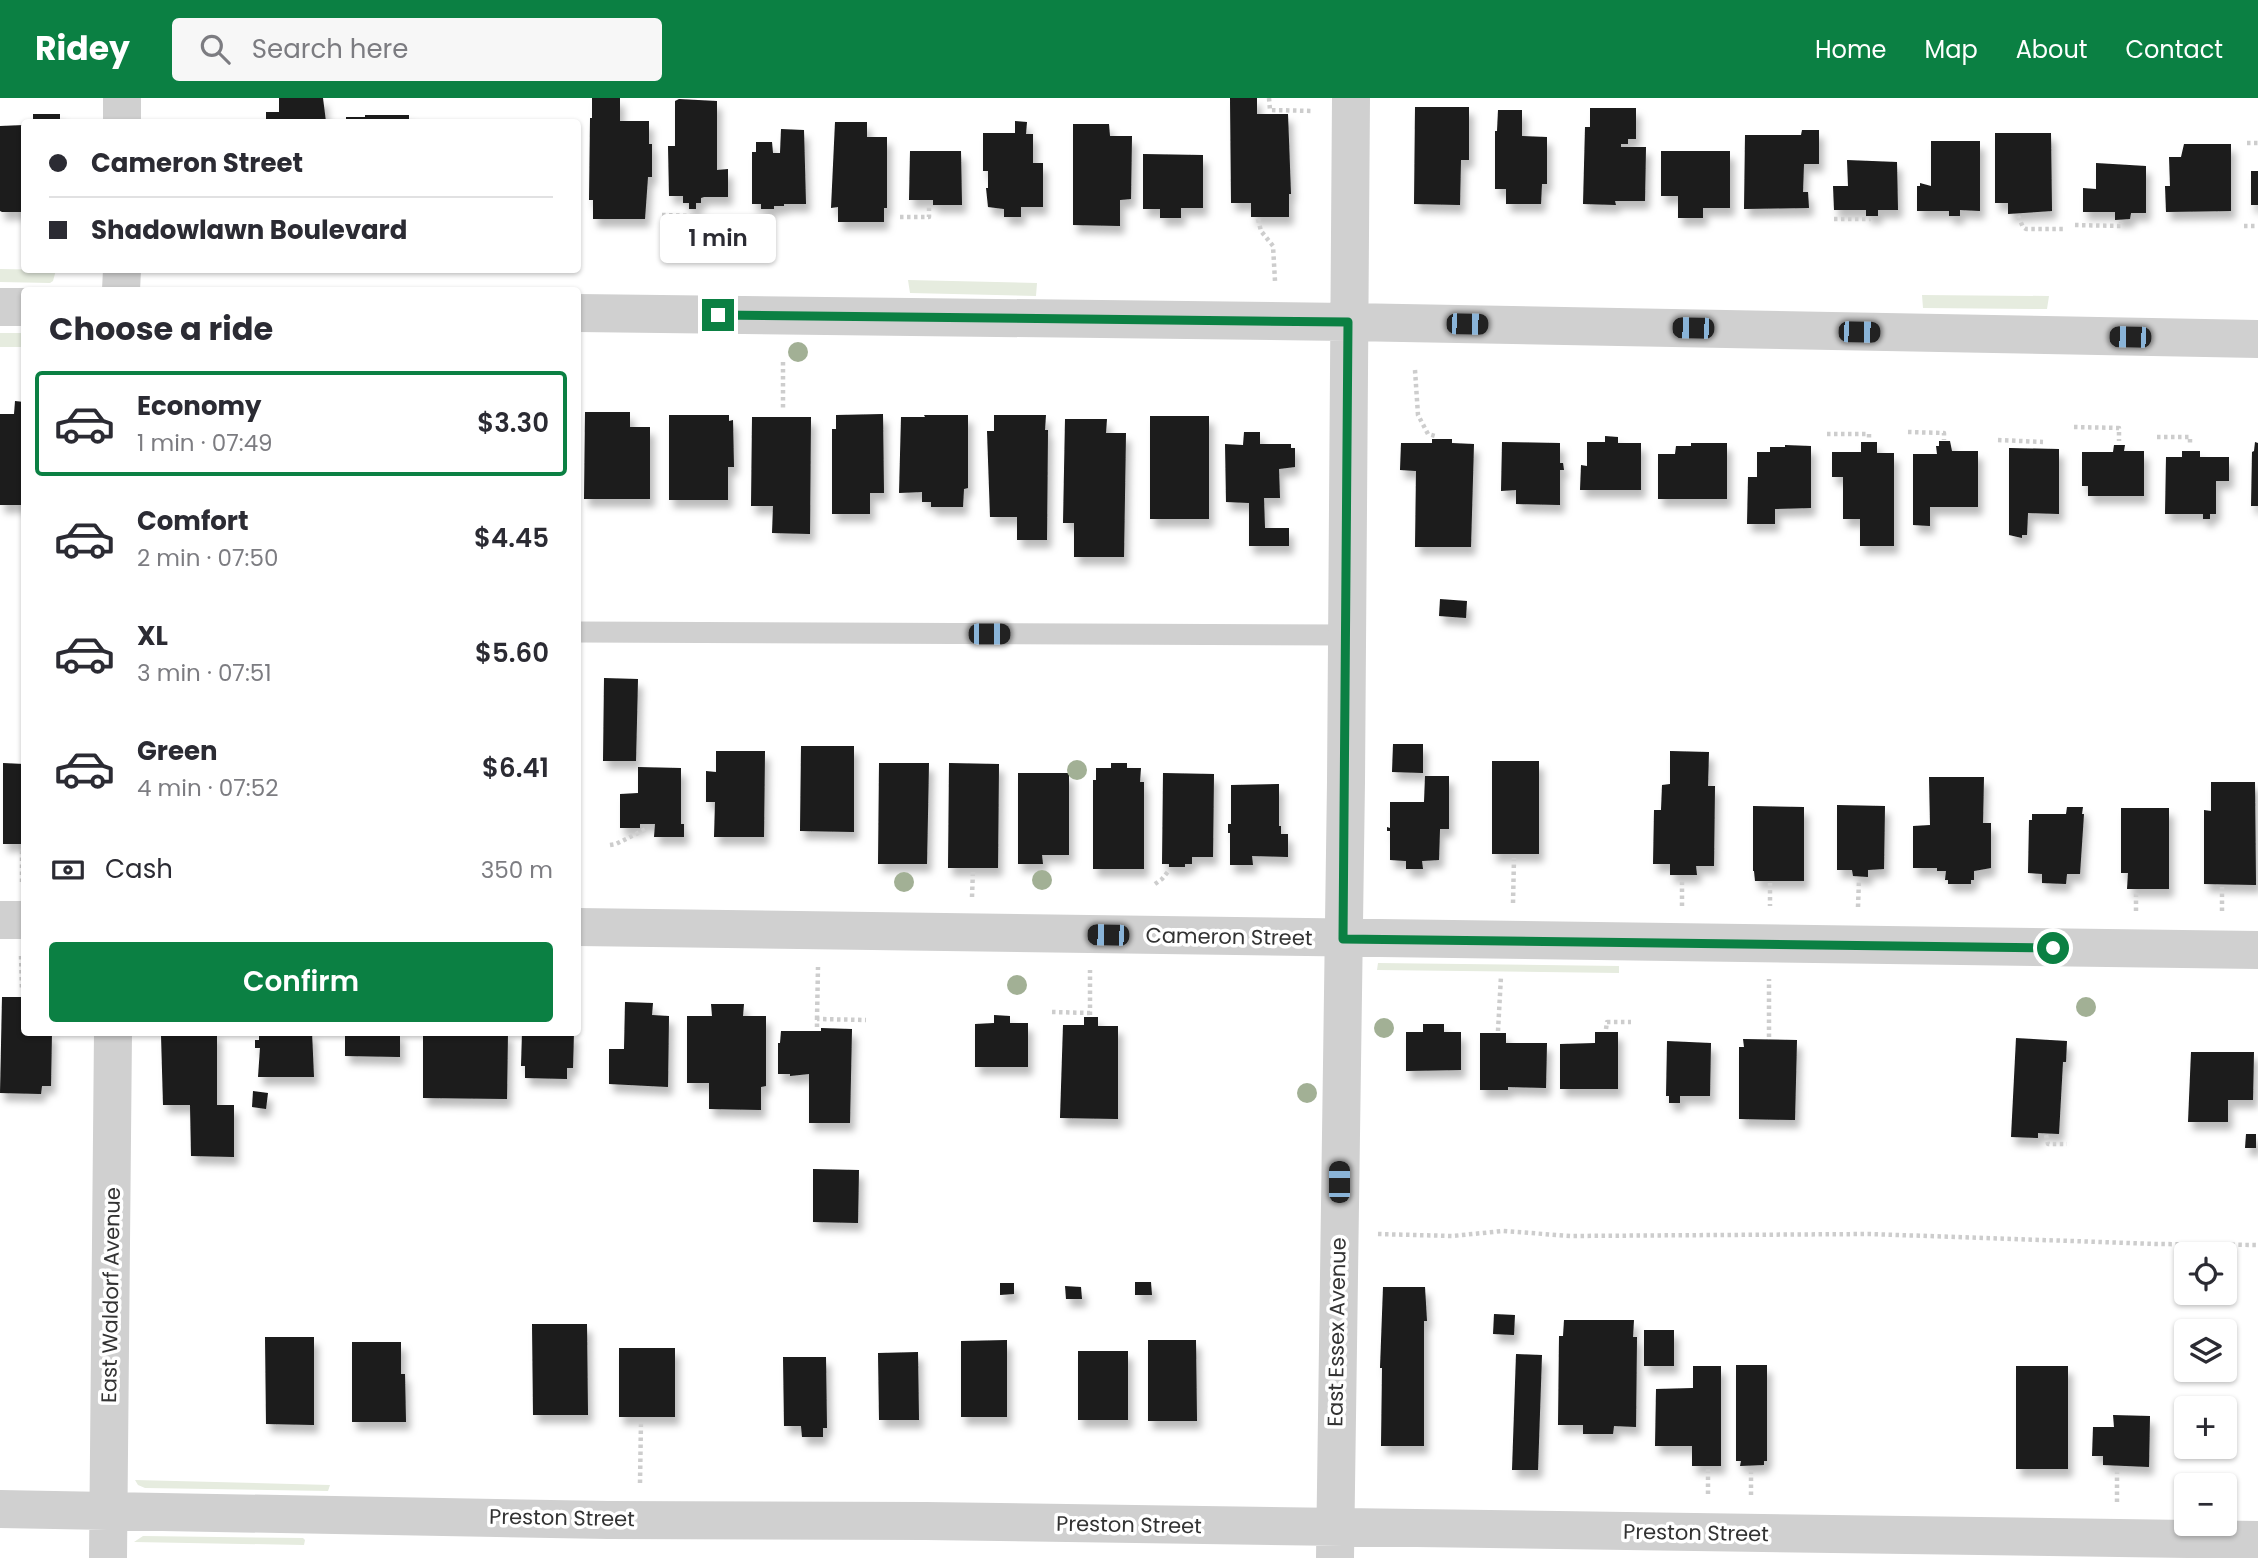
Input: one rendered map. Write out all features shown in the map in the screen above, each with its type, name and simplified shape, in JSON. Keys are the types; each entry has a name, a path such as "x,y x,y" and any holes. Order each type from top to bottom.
{"street":[{"path":"122,98 122,119"},
{"name":"East Essex Avenue","path":"1335,1543 1347,635 1348,322 1338,104"},
{"path":"0,307 21,307"},
{"path":"581,313 1348,322 2258,339"},
{"name":"Cameron Street","path":"581,928 2258,950"},
{"name":"East Waldorf Avenue","path":"108,1558 113,1036"},
{"name":"Preston Street","path":"0,1509 1335,1543 2258,1540"}],"lane":[{"path":"581,632 1347,635"}],"path":[{"path":"1269,98 1270,110 1338,104"},
{"path":"2247,143 2258,143"},
{"path":"900,217 929,217 929,207"},
{"path":"662,215 694,216"},
{"path":"2018,216 2026,229 2065,229"},
{"path":"743,219 768,219"},
{"path":"1258,219 1261,231 1273,246 1275,281"},
{"path":"1834,219 1871,219"},
{"path":"2075,225 2121,226 2121,222"},
{"path":"2244,226 2258,226"},
{"path":"783,362 783,409"},
{"path":"1415,370 1418,415 1428,434 1435,436"},
{"path":"2074,427 2119,428 2119,441"},
{"path":"1908,432 1944,433 1944,440"},
{"path":"1827,434 1869,434 1869,440"},
{"path":"2157,437 2190,437 2190,444"},
{"path":"1998,440 2043,442"},
{"path":"610,845 646,829"},
{"path":"1513,907 1514,858"},
{"path":"21,862 17,918 21,976"},
{"path":"1155,884 1170,869"},
{"path":"972,898 973,870"},
{"path":"1682,879 1682,909"},
{"path":"1858,912 1859,880"},
{"path":"1770,883 1770,910"},
{"path":"2222,887 2222,917"},
{"path":"2136,891 2136,916"},
{"path":"817,1027 818,957"},
{"path":"1052,1012 1090,1014 1090,960"},
{"path":"1499,1031 1501,985"},
{"path":"1769,988 1769,1037"},
{"path":"817,1019 866,1020"},
{"path":"1606,1029 1607,1022 1631,1022"},
{"path":"2046,1135 2048,1144 2067,1144"},
{"path":"1338,1233 1452,1236 1503,1231 1571,1236 1870,1234 2258,1245"},
{"path":"640,1484 641,1421"},
{"path":"1708,1467 1708,1499"},
{"path":"1751,1468 1751,1500"},
{"path":"2117,1496 2118,1468"}],"shaded area":[{"path":"0,269 21,269 21,273 55,273 50,283 0,282"},
{"path":"908,280 1037,283 1036,296 910,293"},
{"path":"1922,295 2049,296 2047,309 1923,308"},
{"path":"0,333 21,333 21,347 0,347"},
{"path":"1378,963 1619,966 1619,973 1377,970"},
{"path":"135,1480 330,1485 328,1491 145,1488"},
{"path":"143,1536 305,1540 304,1545 134,1542"}],"building":[{"path":"279,98 323,98 326,119 266,119 266,112 279,112"},
{"path":"592,98 620,98 620,121 649,121 652,177 648,177 645,219 593,219 593,200 589,200"},
{"path":"1230,98 1257,98 1257,114 1288,114 1291,194 1289,217 1251,217 1251,203 1231,203"},
{"path":"675,101 717,101 717,170 728,169 728,197 701,198 701,203 696,203 696,209 689,209 689,203 683,203 683,196 669,196 668,146 675,146"},
{"path":"1415,107 1469,107 1469,160 1461,160 1460,205 1414,204"},
{"path":"1590,108 1636,108 1636,139 1628,139 1628,144 1621,144 1621,147 1646,147 1645,201 1615,201 1616,205 1583,204 1585,127 1590,127"},
{"path":"1498,110 1522,110 1522,136 1547,137 1547,184 1542,184 1541,204 1506,204 1506,189 1495,189 1495,131"},
{"path":"33,114 60,114 60,119 33,119"},
{"path":"409,115 409,119 346,119"},
{"path":"1015,121 1027,122 1026,134 1033,134 1033,163 1043,163 1043,207 1021,207 1021,217 1004,217 1004,209 988,207 988,171 983,171 983,133 1015,133"},
{"path":"835,122 867,122 867,137 887,137 887,208 884,208 884,222 838,222 838,207 831,208"},
{"path":"1073,124 1109,124 1110,136 1132,136 1131,199 1120,200 1120,226 1073,225"},
{"path":"21,125 21,212 0,211 0,126"},
{"path":"781,129 804,130 806,204 784,204 774,206 774,209 761,209 761,204 752,204 752,152 756,152 756,142 772,142 773,153 780,153"},
{"path":"1802,130 1819,130 1819,164 1804,164 1803,192 1808,192 1809,208 1744,209 1745,135 1801,135"},
{"path":"1995,133 2051,133 2052,211 2008,214 2008,203 1995,203"},
{"path":"1931,141 1980,141 1980,211 1960,210 1960,216 1949,216 1949,211 1917,211 1917,186 1920,186 1920,183 1931,186"},
{"path":"2184,144 2231,144 2231,211 2166,212 2165,186 2170,186 2169,157 2181,157"},
{"path":"910,151 961,151 962,205 933,205 933,200 909,200"},
{"path":"1661,151 1730,151 1730,208 1703,208 1703,218 1678,218 1678,196 1661,196"},
{"path":"1143,154 1203,155 1203,208 1181,208 1181,218 1160,218 1160,209 1143,209"},
{"path":"1847,160 1897,162 1898,210 1878,210 1878,216 1866,216 1866,210 1834,210 1833,186 1848,186"},
{"path":"2096,163 2146,166 2146,213 2131,213 2130,219 2115,220 2115,212 2083,212 2083,188 2096,189"},
{"path":"2251,171 2258,171 2258,205 2251,205"},
{"path":"15,401 21,402 21,505 0,505 0,414 14,414"},
{"path":"585,412 630,412 630,427 650,427 650,499 584,499"},
{"path":"883,414 884,493 870,493 870,514 832,514 832,429 836,429 836,415"},
{"path":"669,415 729,415 729,421 733,420 734,467 728,467 728,500 669,500"},
{"path":"924,415 968,415 968,488 964,489 963,507 931,507 931,502 922,502 922,492 899,493 901,417 925,417"},
{"path":"994,415 1046,415 1047,540 1017,540 1017,517 990,517 987,431 994,431"},
{"path":"1150,416 1209,416 1209,519 1150,519"},
{"path":"752,417 811,417 810,534 772,533 773,506 751,506"},
{"path":"1065,419 1107,419 1106,433 1126,433 1124,557 1074,557 1074,523 1063,523"},
{"path":"1244,432 1260,432 1260,444 1291,444 1291,448 1295,448 1295,467 1279,469 1280,498 1264,498 1265,528 1289,528 1289,546 1249,546 1249,503 1226,502 1225,444 1243,445"},
{"path":"1605,436 1618,437 1618,443 1641,443 1641,490 1580,490 1581,465 1587,466 1587,442 1605,442"},
{"path":"1432,439 1452,439 1452,443 1474,444 1471,547 1415,547 1416,471 1400,470 1401,443 1432,443"},
{"path":"1939,441 1950,441 1952,451 1978,451 1978,507 1930,507 1930,526 1913,525 1913,454 1937,454 1936,446 1939,446"},
{"path":"1502,442 1560,443 1560,463 1563,463 1564,470 1560,470 1560,505 1516,504 1516,490 1501,491"},
{"path":"1861,442 1877,442 1877,453 1894,453 1894,546 1860,546 1860,519 1843,519 1843,477 1832,477 1832,452 1861,452"},
{"path":"2255,442 2258,443 2258,506 2251,506 2252,452"},
{"path":"1691,443 1727,443 1727,499 1658,499 1658,454 1675,454 1676,446 1691,446"},
{"path":"2114,445 2125,445 2124,451 2144,451 2144,496 2088,496 2088,486 2082,486 2082,452 2113,452"},
{"path":"1811,446 1811,508 1775,509 1775,524 1747,524 1748,477 1757,477 1757,452 1770,452 1770,447"},
{"path":"2009,448 2059,449 2059,514 2028,513 2027,535 2022,535 2022,538 2009,535"},
{"path":"2182,451 2200,451 2200,457 2229,457 2229,481 2216,481 2216,514 2210,514 2210,519 2203,519 2203,514 2165,514 2166,457 2182,457"},
{"path":"1440,599 1467,601 1466,618 1439,616"},
{"path":"604,678 638,679 636,761 603,761"},
{"path":"1393,744 1423,744 1423,773 1392,772"},
{"path":"801,746 854,746 854,832 800,831"},
{"path":"716,751 765,751 764,837 714,837 715,802 706,802 706,771 716,772"},
{"path":"1670,751 1709,752 1708,786 1715,786 1714,866 1696,866 1697,875 1670,875 1670,864 1653,864 1654,810 1661,810 1662,785 1670,784"},
{"path":"1492,761 1539,761 1539,854 1492,854"},
{"path":"3,763 21,764 21,844 3,844"},
{"path":"879,763 929,763 927,864 878,864"},
{"path":"949,763 999,764 998,868 948,868"},
{"path":"1111,763 1127,763 1127,768 1141,768 1140,782 1144,782 1144,869 1093,869 1093,780 1096,780 1096,768 1111,768"},
{"path":"638,767 681,768 681,824 684,824 684,837 654,837 655,824 640,824 640,828 620,828 620,794 638,793"},
{"path":"1018,773 1069,773 1069,855 1042,855 1043,864 1018,864"},
{"path":"1163,773 1214,774 1213,857 1192,857 1192,864 1185,864 1185,867 1162,864"},
{"path":"1425,776 1449,776 1449,829 1440,829 1439,860 1422,861 1423,869 1406,869 1406,861 1390,860 1390,831 1387,831 1387,827 1390,828 1390,802 1424,802"},
{"path":"1929,777 1984,777 1983,823 1991,823 1991,868 1974,871 1971,884 1948,884 1948,880 1945,880 1946,871 1937,871 1937,868 1913,868 1913,826 1930,825"},
{"path":"2211,782 2255,782 2256,885 2204,884 2204,810 2211,811"},
{"path":"1279,784 1279,826 1281,834 1288,834 1288,857 1252,856 1253,865 1230,865 1228,824 1231,824 1231,785"},
{"path":"1837,805 1885,806 1884,869 1868,870 1868,877 1853,876 1852,870 1837,870"},
{"path":"1753,806 1804,807 1804,881 1755,881"},
{"path":"2067,807 2083,807 2080,874 2067,874 2066,884 2042,883 2042,874 2028,873 2029,820 2032,820 2032,814 2066,814"},
{"path":"2121,808 2169,808 2169,889 2127,889 2128,873 2121,873"},
{"path":"2,997 21,997 21,1036 52,1036 51,1086 42,1086 41,1094 0,1093"},
{"path":"625,1002 653,1003 652,1015 669,1016 668,1087 609,1084 609,1049 624,1049"},
{"path":"711,1004 744,1004 743,1016 766,1016 766,1086 761,1087 761,1110 709,1109 709,1083 687,1083 687,1016 712,1016"},
{"path":"994,1015 1010,1016 1010,1023 1028,1023 1028,1067 975,1067 975,1024 994,1023"},
{"path":"1084,1017 1098,1017 1098,1026 1118,1026 1118,1119 1060,1118 1063,1025 1084,1025"},
{"path":"1423,1024 1444,1024 1444,1032 1461,1032 1461,1070 1406,1071 1406,1032 1423,1032"},
{"path":"821,1028 852,1029 850,1123 809,1123 809,1074 778,1074 778,1043 781,1031 821,1031"},
{"path":"1595,1032 1618,1032 1618,1089 1560,1089 1560,1044 1595,1043"},
{"path":"1480,1033 1506,1033 1506,1043 1547,1043 1546,1088 1508,1087 1508,1090 1480,1090"},
{"path":"161,1036 217,1036 217,1105 234,1105 234,1157 191,1156 190,1105 163,1105"},
{"path":"259,1036 312,1036 314,1077 258,1077 260,1048 255,1048 255,1040 259,1040"},
{"path":"345,1036 400,1036 400,1057 345,1056"},
{"path":"423,1036 508,1036 507,1099 423,1098"},
{"path":"522,1036 574,1036 573,1068 567,1068 567,1079 525,1078 525,1066 521,1066"},
{"path":"2016,1038 2067,1041 2066,1062 2063,1062 2059,1134 2038,1133 2038,1138 2011,1137"},
{"path":"1743,1039 1797,1040 1795,1120 1739,1119 1739,1047 1744,1047"},
{"path":"1667,1041 1711,1043 1710,1096 1680,1096 1680,1103 1669,1103 1669,1096 1666,1096"},
{"path":"2191,1052 2254,1052 2253,1100 2228,1100 2228,1122 2188,1122"},
{"path":"253,1091 268,1093 266,1109 252,1107"},
{"path":"2246,1134 2256,1134 2256,1148 2245,1148"},
{"path":"813,1169 859,1170 858,1223 813,1222"},
{"path":"1135,1282 1151,1282 1152,1295 1135,1295"},
{"path":"1000,1283 1014,1283 1014,1294 1000,1295"},
{"path":"1065,1286 1081,1287 1082,1299 1066,1299"},
{"path":"1383,1287 1425,1287 1427,1321 1424,1321 1424,1446 1381,1446"},
{"path":"1494,1314 1515,1315 1514,1335 1493,1334"},
{"path":"1564,1320 1634,1320 1633,1337 1637,1337 1636,1427 1614,1426 1613,1434 1583,1434 1583,1425 1558,1425 1559,1336 1563,1336"},
{"path":"532,1324 587,1324 588,1415 533,1415"},
{"path":"1644,1330 1674,1330 1674,1366 1644,1366"},
{"path":"265,1337 314,1337 314,1425 266,1424"},
{"path":"1007,1340 1007,1417 961,1417 961,1341"},
{"path":"1148,1340 1196,1340 1197,1421 1148,1421"},
{"path":"352,1342 401,1342 406,1422 352,1422"},
{"path":"619,1348 675,1348 675,1417 619,1417"},
{"path":"1078,1351 1128,1351 1128,1420 1078,1420"},
{"path":"918,1352 919,1420 879,1420 878,1353"},
{"path":"1516,1354 1542,1355 1538,1470 1512,1470"},
{"path":"783,1357 826,1357 827,1428 823,1428 823,1437 802,1437 801,1426 784,1426"},
{"path":"1736,1365 1767,1365 1767,1461 1764,1461 1764,1465 1740,1466 1741,1461 1736,1461"},
{"path":"1693,1366 1721,1366 1721,1466 1692,1466 1692,1446 1655,1446 1656,1389 1693,1388"},
{"path":"2016,1366 2068,1366 2068,1469 2016,1469"},
{"path":"2113,1415 2150,1416 2149,1467 2103,1465 2103,1456 2092,1456 2093,1427 2114,1427"}],"route":[{"path":"718,315 1348,322 1343,939 2053,948"}]}
